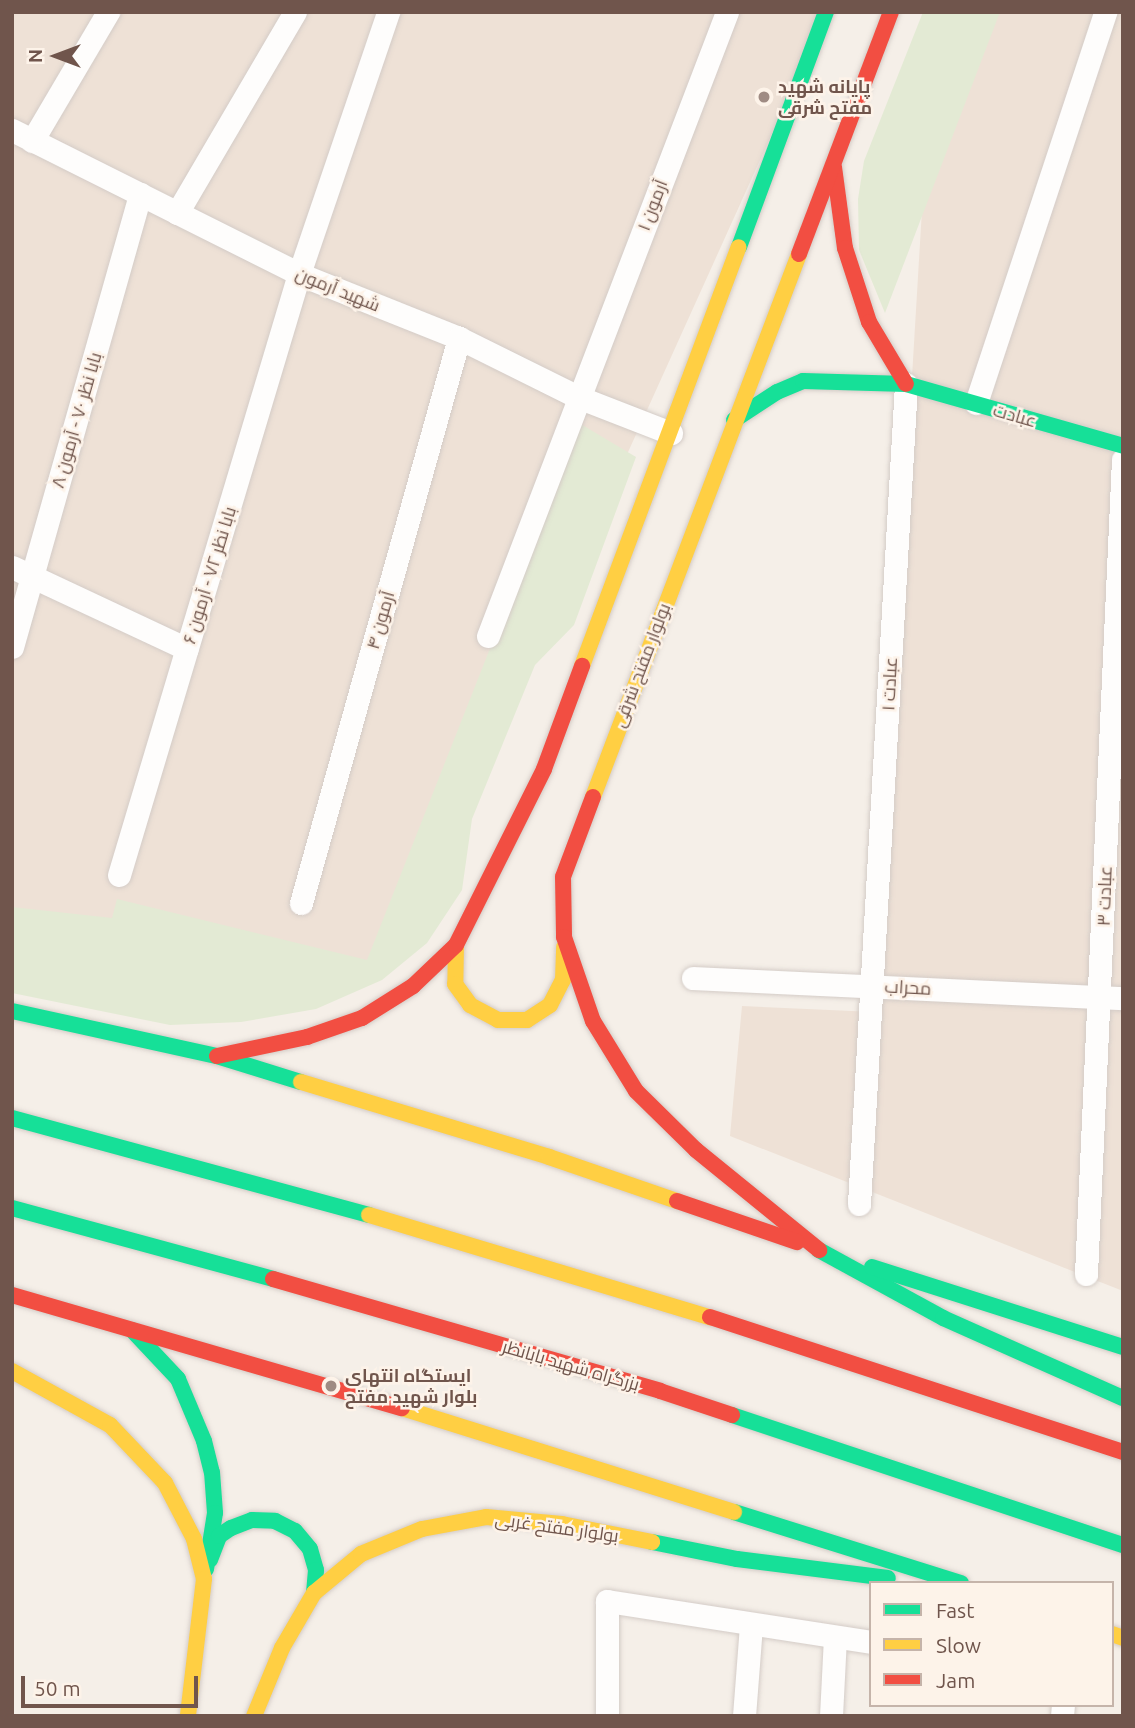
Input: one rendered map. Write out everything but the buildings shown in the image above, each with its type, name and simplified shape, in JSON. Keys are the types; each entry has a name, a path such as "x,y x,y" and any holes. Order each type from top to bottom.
{"main road":[{"path":"216,1056 307,1038 362,1018 413,986 456,945 544,768 671,433 825,12"},
{"name":"بولوار مفتح شرقی","path":"819,1250 696,1150 636,1091 593,1021 564,937 563,877 734,420 891,12"},
{"path":"834,163 845,248 869,322 906,384"},
{"name":"عبادت","path":"734,420 777,392 803,381 906,384 1123,446"},
{"path":"456,945 455,984 470,1005 498,1020 527,1020 550,1004 563,980 564,937"},
{"path":"12,1011 216,1056 549,1157 819,1250 1123,1347"},
{"path":"12,1118 284,1190 691,1311 1123,1452"},
{"name":"بزرگراه شهید بابانظر","path":"12,1208 262,1276 660,1391 1123,1545"},
{"path":"819,1250 943,1318 1123,1398"},
{"path":"12,1295 331,1386 955,1581"},
{"path":"130,1328 178,1379 204,1441 212,1472 215,1513 204,1579 188,1716"},
{"path":"12,1371 110,1425 165,1483 194,1539 204,1579"},
{"name":"بولوار مفتح غربی","path":"254,1716 282,1648 314,1593 360,1554 422,1529 486,1517 562,1524 737,1559 855,1571 902,1581"},
{"path":"204,1579 219,1536 252,1520 275,1521 295,1531 310,1549 316,1570 314,1593"}],"street":[{"path":"22,135 108,12"},
{"path":"177,213 295,12"},
{"name":"بابا نظر ۷۲ - آرمون ۶","path":"119,875 299,274 388,12"},
{"name":"آرمون ۱","path":"488,636 727,12"},
{"path":"976,403 1105,12"},
{"name":"شهید آرمون","path":"22,135 299,274 459,338 578,397 671,433"},
{"name":"بابا نظر ۷۰ - آرمون ۸","path":"12,647 22,571 140,194"},
{"name":"آرمون ۴","path":"301,903 459,338"},
{"name":"عبادت ۱","path":"859,1205 906,384"},
{"name":"عبادت ۳","path":"1086,1274 1123,460"},
{"path":"22,571 187,649"},
{"name":"محراب","path":"693,978 1123,998"},
{"path":"607,1716 607,1601 869,1642"},
{"path":"744,1716 751,1624"},
{"path":"831,1716 835,1637"}],"shaded area":[{"path":"12,12 827,12 516,700 424,935 317,1006 12,971"},
{"path":"978,12 1123,12 1123,1291 730,1136 742,1006 874,1012 927,126"}],"green space":[{"path":"923,12 1000,12 885,313 859,250 858,199 864,161"},
{"path":"579,423 636,457 574,625 535,665 472,819 462,890 427,943 382,980 316,1009 241,1022 170,1025 12,993 12,907 112,918 117,899 367,960"}],"traffic: fast":[{"path":"739,247 826,12"},
{"path":"734,420 777,392 803,381 906,384 1123,446"},
{"path":"12,1011 217,1056 301,1082"},
{"path":"12,1118 369,1215"},
{"path":"12,1208 273,1279"},
{"path":"819,1250 943,1318 1123,1398"},
{"path":"872,1267 1123,1347"},
{"path":"132,1330 178,1379 204,1441 212,1472 215,1513 206,1569"},
{"path":"732,1415 1123,1545"},
{"path":"734,1512 955,1581"},
{"path":"210,1560 219,1536 231,1528 252,1520 275,1521 295,1531 310,1549 316,1570 314,1593"},
{"path":"652,1542 737,1559 888,1578"}],"traffic: slow":[{"path":"582,666 739,247"},
{"path":"593,797 799,254"},
{"path":"456,945 455,984 470,1005 498,1020 527,1020 550,1005 563,980 564,947"},
{"path":"301,1082 549,1157 677,1201"},
{"path":"369,1215 710,1317"},
{"path":"12,1371 110,1425 165,1483 194,1539 204,1579 188,1716"},
{"path":"402,1408 734,1512"},
{"path":"254,1716 282,1648 314,1593 361,1554 422,1529 486,1517 562,1524 652,1542"},
{"path":"1114,1635 1123,1638"}],"traffic: jam":[{"path":"799,254 891,12"},
{"path":"834,167 845,248 869,322 906,384"},
{"path":"217,1056 307,1037 362,1018 413,986 456,945 544,769 582,666"},
{"path":"593,797 563,877 564,937 593,1021 636,1091 696,1150 819,1250"},
{"path":"677,1201 797,1242"},
{"path":"273,1279 660,1391 732,1415"},
{"path":"12,1295 402,1408"},
{"path":"710,1317 1123,1452"}],"place":[{"name":"پایانه شهید مفتح شرقی","path":"764,97"},
{"name":"ایستگاه انتهای بلوار شهید مفتح","path":"331,1386"}]}
